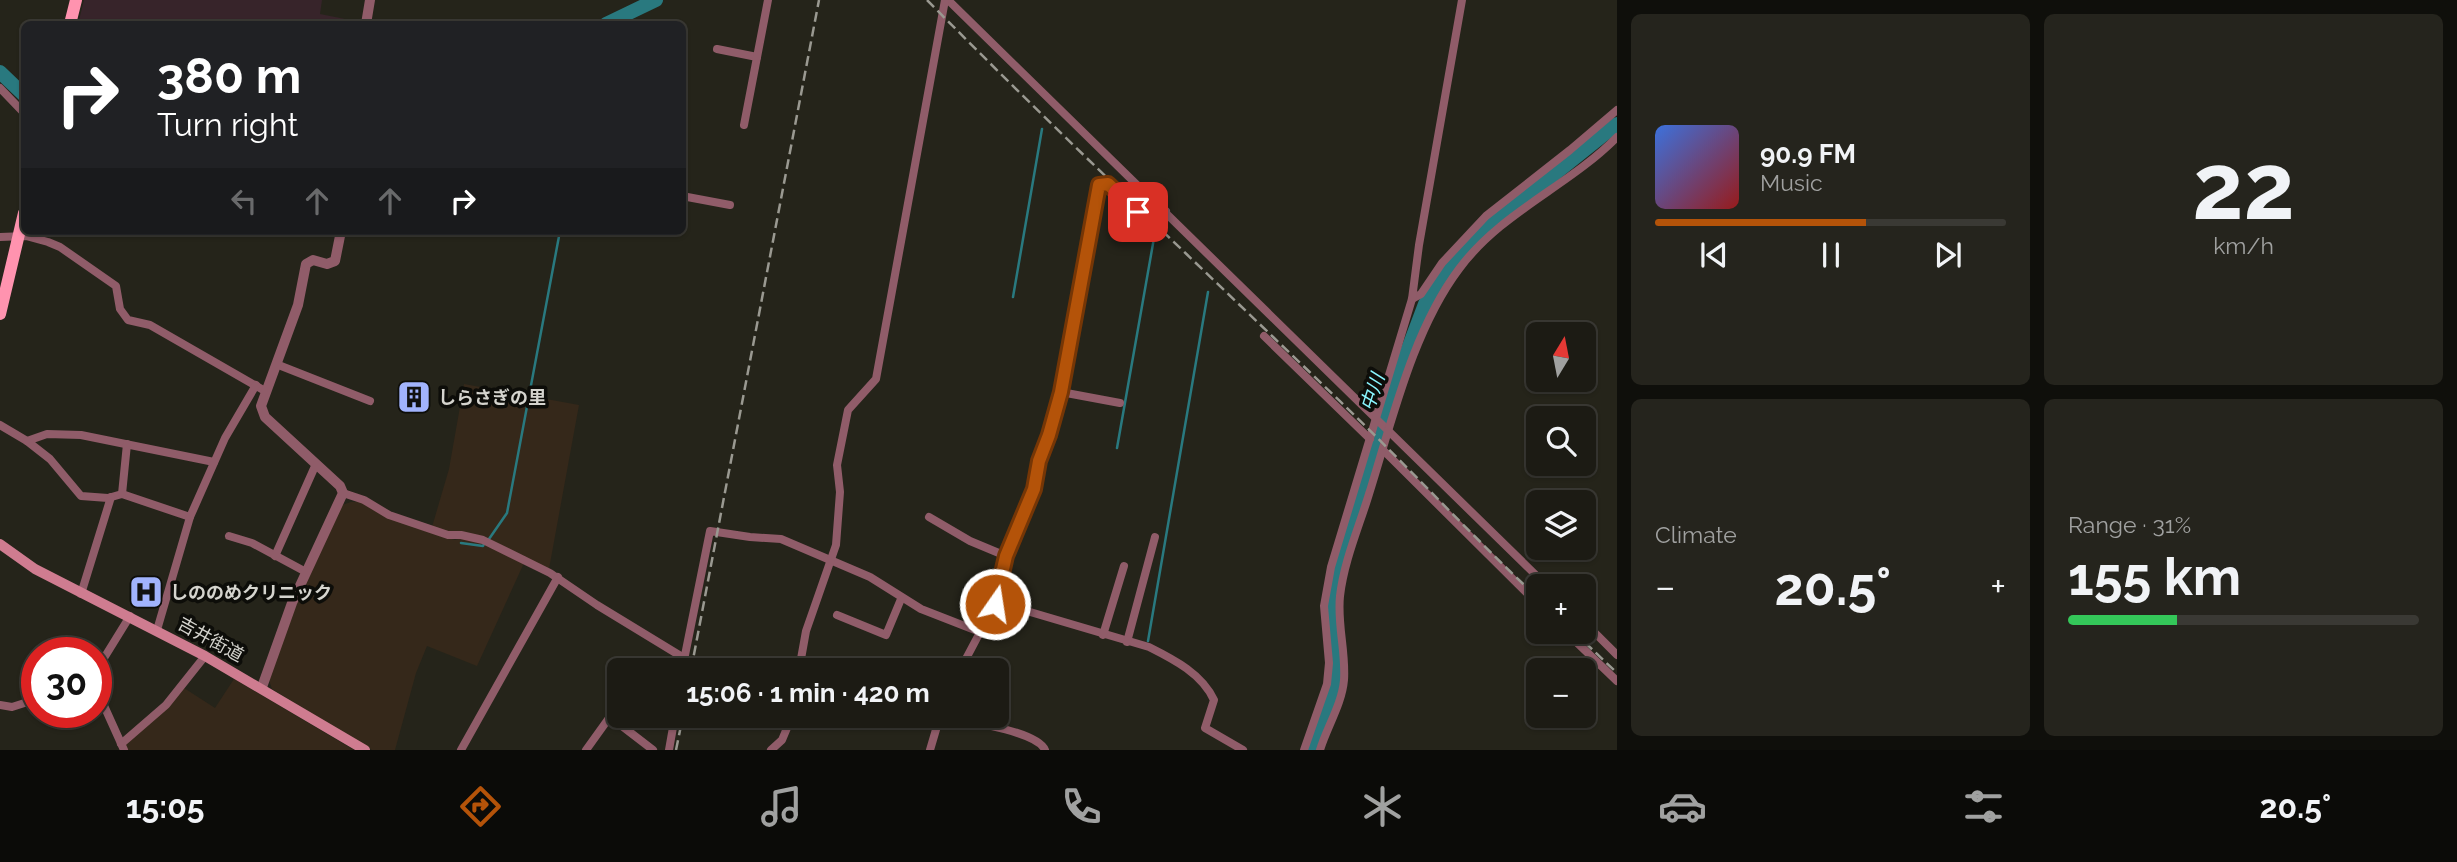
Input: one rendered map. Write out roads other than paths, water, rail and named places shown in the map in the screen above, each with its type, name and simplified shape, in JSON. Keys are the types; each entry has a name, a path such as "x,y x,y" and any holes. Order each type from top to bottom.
{"main road":[{"path":"71,21 76,0"},
{"path":"0,314 21,227"},
{"name":"吉井街道","path":"0,544 35,569 157,630 262,687 365,750"}],"street":[{"path":"366,21 370,0"},
{"path":"744,125 768,0"},
{"path":"947,0 1535,574"},
{"path":"801,658 806,631 836,545 840,492 837,465 848,410 876,379 947,0"},
{"path":"1304,750 1327,684 1329,663 1325,590 1412,299 1462,0"},
{"path":"717,49 757,57"},
{"path":"0,88 21,110"},
{"path":"1412,299 1421,294 1442,262 1486,216 1617,110"},
{"path":"1321,750 1326,730 1342,696 1344,681 1339,609 1343,578 1388,431 1436,304 1460,268 1501,224 1617,137"},
{"path":"967,658 995,604 1006,556 1034,489 1039,461 1061,392 1099,185 1108,184 1153,226 1166,211"},
{"path":"686,197 730,205"},
{"path":"262,687 292,603 343,493 340,486 265,417 261,406 298,305 306,264 313,260 327,264 335,261 340,235"},
{"path":"0,237 37,239 60,247 116,286 120,309 128,320 150,325 265,391"},
{"path":"1264,336 1370,439"},
{"path":"276,364 370,401"},
{"path":"157,630 190,517 225,438 256,385"},
{"path":"1061,392 1120,403"},
{"path":"0,425 50,459 81,496 111,497 122,494 190,517"},
{"path":"27,441 47,434 81,435 214,462"},
{"path":"122,494 127,444"},
{"path":"1383,450 1526,592"},
{"path":"275,556 316,464"},
{"path":"343,493 364,500 389,515 448,535 483,540 558,577 597,605 684,658 710,531 780,539 840,563 921,609 981,632"},
{"path":"81,594 111,497"},
{"path":"929,517 970,541 1006,556"},
{"path":"229,536 252,543 306,572"},
{"path":"1127,642 1155,537"},
{"path":"1103,635 1124,566"},
{"path":"461,750 558,577"},
{"path":"837,615 886,635 901,598"},
{"path":"995,604 1149,648 1196,676 1208,687 1214,700 1205,728 1243,750"},
{"path":"112,645 130,616"},
{"path":"1596,634 1617,655"},
{"path":"1578,644 1617,681"},
{"path":"112,724 122,747 166,705 205,656"},
{"path":"0,705 12,707 21,704"},
{"path":"586,750 609,718 653,750"},
{"path":"669,750 673,728"},
{"path":"771,750 782,740 787,728"},
{"path":"930,750 936,728"},
{"path":"996,728 1023,733 1038,740 1045,750"}],"waterway":[{"path":"612,21 656,0"},
{"path":"0,72 21,92"},
{"name":"中川","path":"1312,750 1338,671 1331,612 1335,583 1391,394 1425,304 1471,241 1617,124"},
{"path":"1013,297 1042,129"},
{"path":"489,539 507,513 559,235"},
{"path":"1117,448 1154,238"},
{"path":"1148,641 1208,292"},
{"path":"461,543 484,544"}],"railway":[{"path":"693,658 819,0"},
{"path":"927,0 1346,407 1526,586"},
{"path":"1587,644 1617,673"},
{"path":"676,750 681,728"}],"place":[{"name":"しらさぎの里","path":"414,397"},
{"name":"しののめクリニック","path":"146,592"}]}
